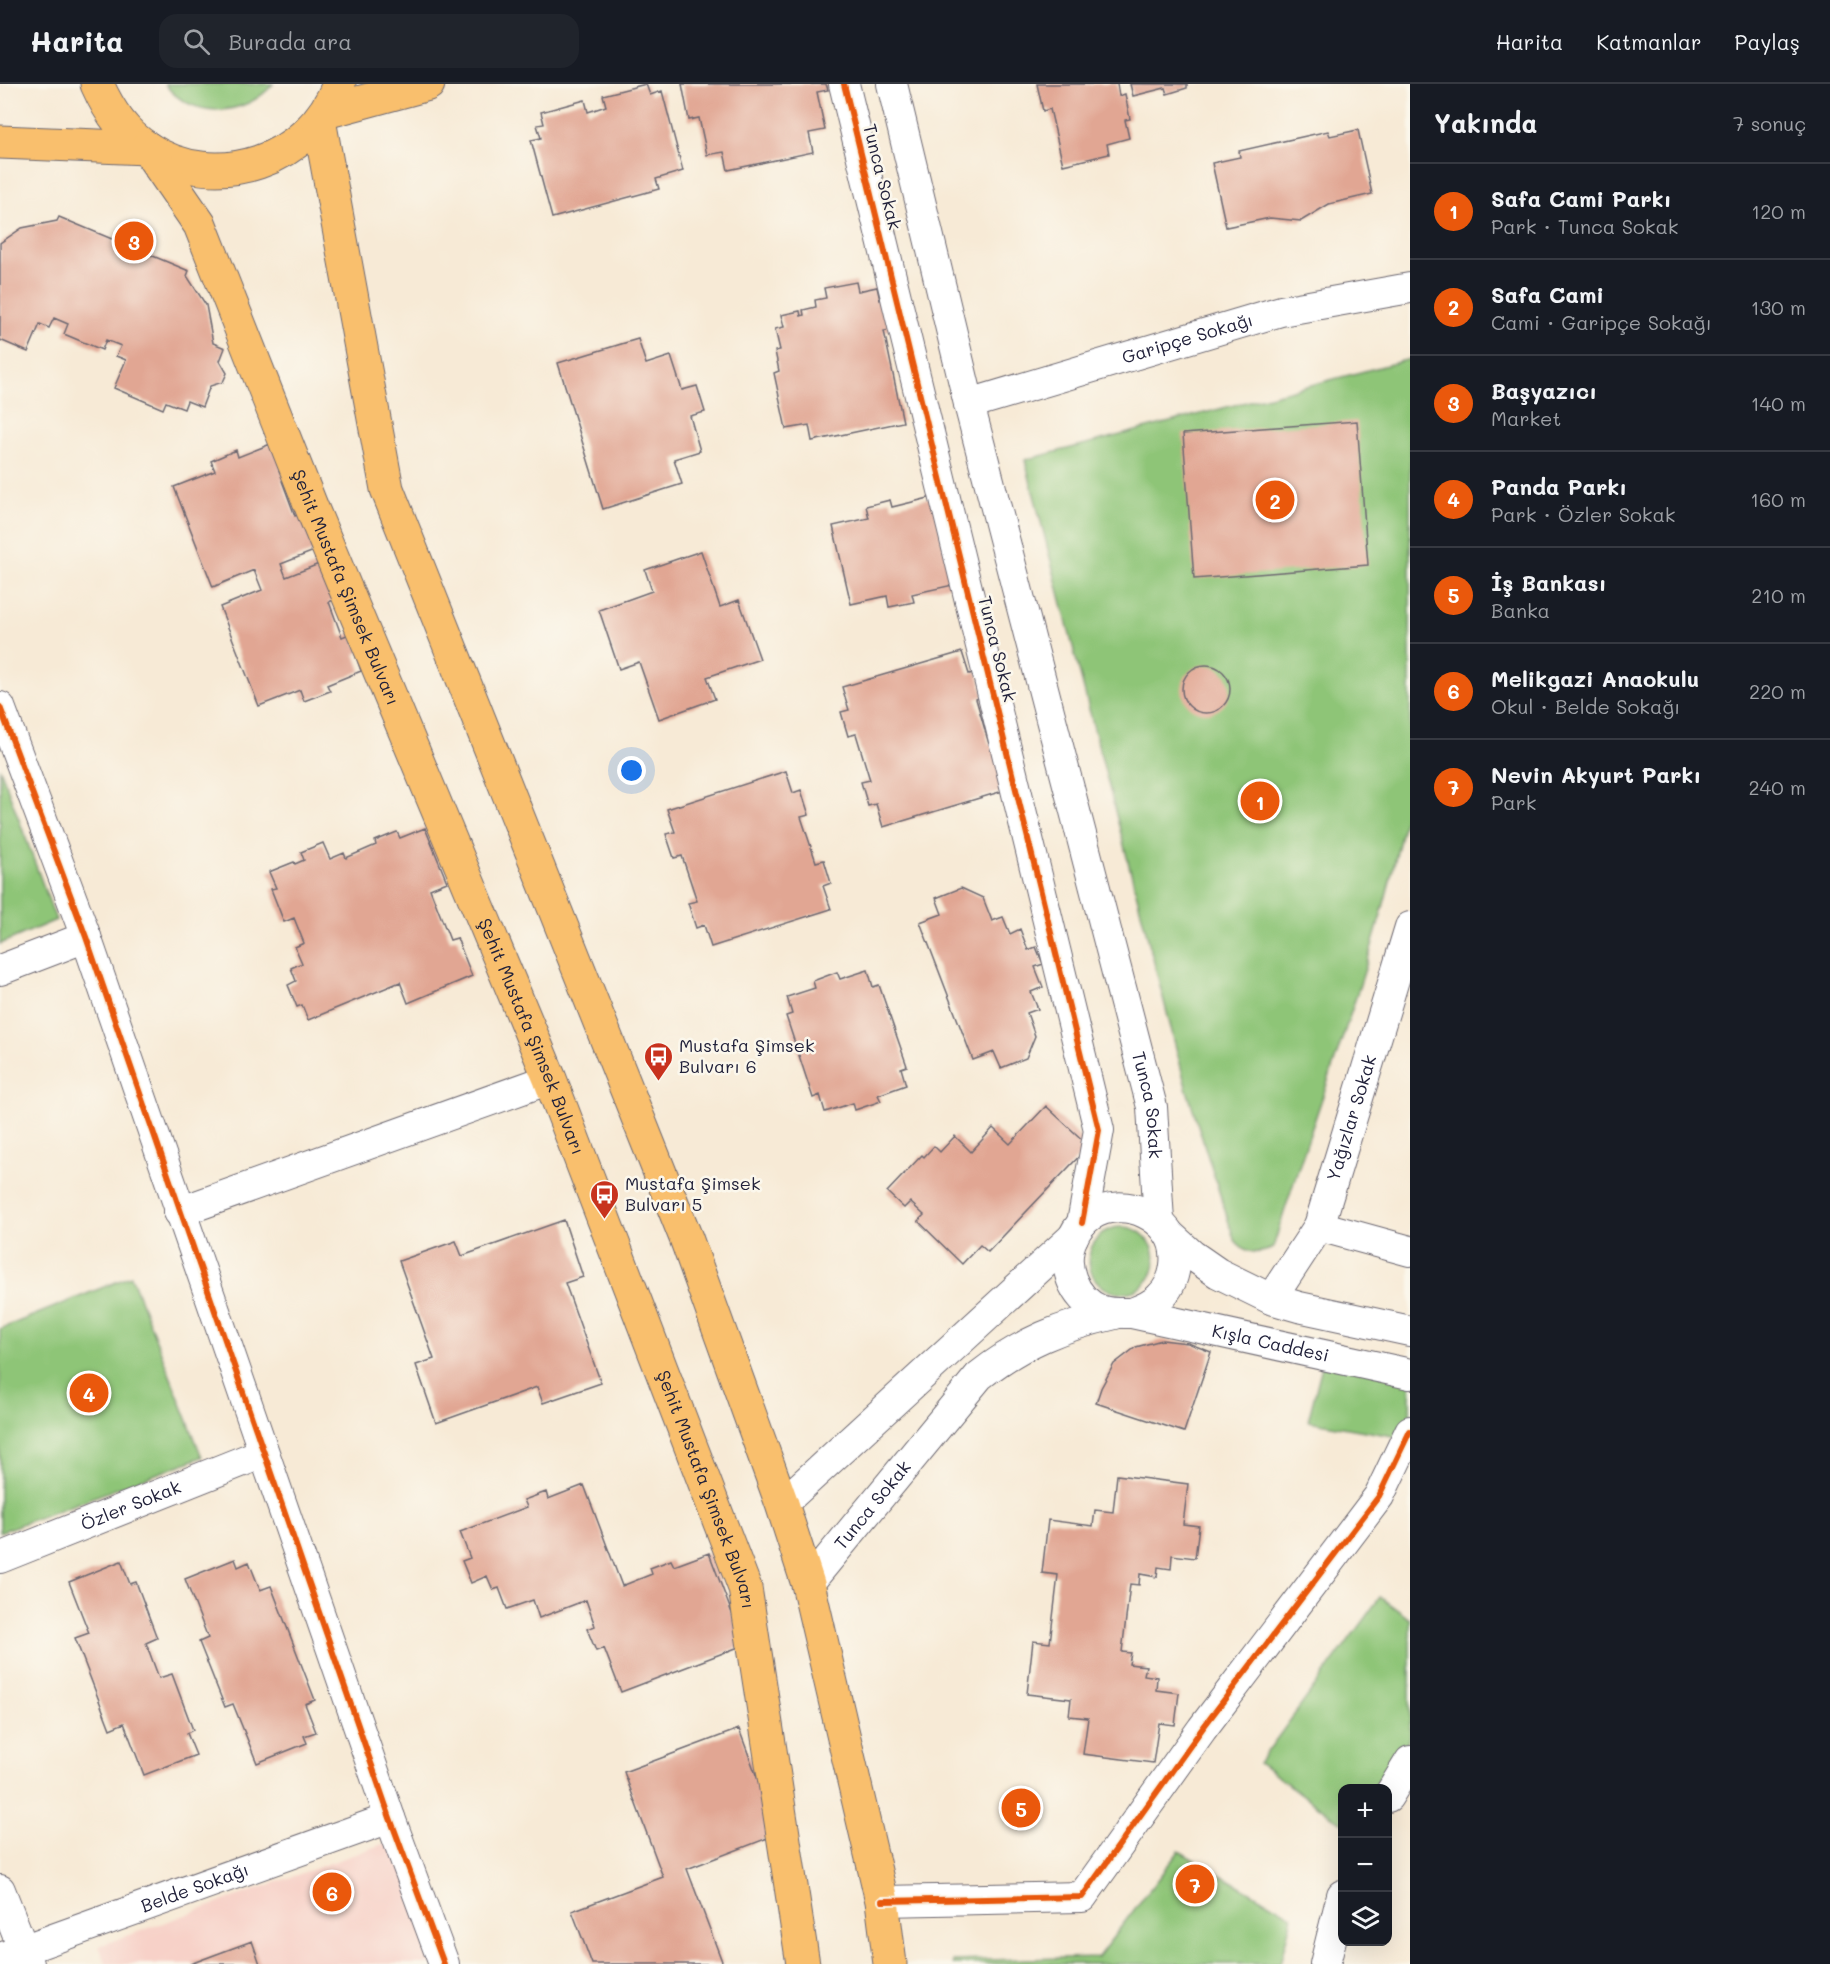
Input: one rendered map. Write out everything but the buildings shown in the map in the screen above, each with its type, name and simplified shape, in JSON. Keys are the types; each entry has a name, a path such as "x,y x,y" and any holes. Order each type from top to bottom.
{"main road":[{"path":"98,84 107,106 124,129 147,148 173,161 200,169 229,170 258,164 284,152 307,135 328,105 428,84"},
{"path":"328,105 387,489 682,1228 782,1504 808,1584 882,1901 890,1964"},
{"path":"0,142 147,148"},
{"name":"Şehit Mustafa Şimsek Bulvarı","path":"147,148 201,225 311,506 550,1079 745,1588 802,1964"}],"street":[{"name":"Tunca Sokak","path":"844,84 1099,1130 1078,1230"},
{"name":"Tunca Sokak","path":"892,84 969,404 1152,1107 1164,1227"},
{"name":"Garipçe Sokağı","path":"969,404 1281,311 1410,288"},
{"path":"0,707 86,937 390,1818 444,1964"},
{"name":"Yağızlar Sokak","path":"1271,1299 1319,1226 1410,927"},
{"path":"0,970 86,937"},
{"path":"179,1212 550,1079"},
{"path":"782,1504 1096,1212 1111,1207 1128,1206 1144,1211 1192,1255 1218,1274 1271,1299 1410,1331"},
{"path":"1319,1226 1410,1251"},
{"path":"1078,1230 1068,1253 1069,1270 1074,1286 1084,1299 1099,1309 1123,1313 1147,1307 1161,1297 1171,1283 1175,1267 1175,1250 1164,1227"},
{"name":"Tunca Sokak","path":"808,1584 979,1376 999,1360 1046,1334 1080,1322 1123,1313"},
{"name":"Kışla Caddesi","path":"1123,1313 1410,1374"},
{"path":"882,1901 1082,1897 1202,1729 1379,1496 1410,1431"},
{"name":"Özler Sokak","path":"0,1558 263,1453"},
{"path":"1392,1790 1410,1761"},
{"name":"Belde Sokağı","path":"18,1957 390,1818"},
{"path":"0,1890 18,1957"},
{"path":"1325,1964 1338,1911"}],"shaded area":[{"path":"397,1839 442,1964 106,1964 99,1946"}],"green space":[{"path":"165,84 273,84 262,95 248,103 219,110 203,109 189,104 176,96"},
{"path":"1410,359 1410,788 1384,905 1367,963 1273,1248 1262,1252 1251,1252 1234,1239 1186,1087 1025,460"},
{"path":"0,768 56,920 0,944"},
{"path":"1122,1227 1135,1230 1145,1237 1152,1247 1155,1260 1152,1273 1145,1283 1135,1290 1122,1293 1109,1290 1099,1283 1092,1273 1089,1260 1092,1247 1099,1237 1109,1230"},
{"path":"131,1276 202,1457 0,1532 0,1329"},
{"path":"1323,1362 1410,1380 1410,1439 1308,1421"},
{"path":"1380,1597 1410,1619 1410,1738 1376,1784 1338,1784 1338,1820 1259,1763"},
{"path":"1179,1851 1292,1916 1280,1964 953,1964 953,1961 1098,1957"}],"cycle path":[{"path":"844,84 1099,1130 1082,1223"},
{"path":"0,707 86,937 390,1818 444,1964"},
{"path":"882,1901 1082,1897 1202,1729 1379,1496 1410,1431"}],"place":[{"name":"Başyazıcı","path":"134,241"},
{"name":"Safa Cami","path":"1275,500"},
{"name":"Safa Cami Parkı","path":"1260,801"},
{"name":"Mustafa Şimsek Bulvarı 6","path":"658,1082"},
{"name":"Mustafa Şimsek Bulvarı 5","path":"604,1220"},
{"name":"Panda Parkı","path":"89,1393"},
{"name":"İş Bankası","path":"1021,1808"},
{"name":"Nevin Akyurt Parkı","path":"1195,1884"},
{"name":"Melikgazi Anaokulu","path":"332,1892"}]}
